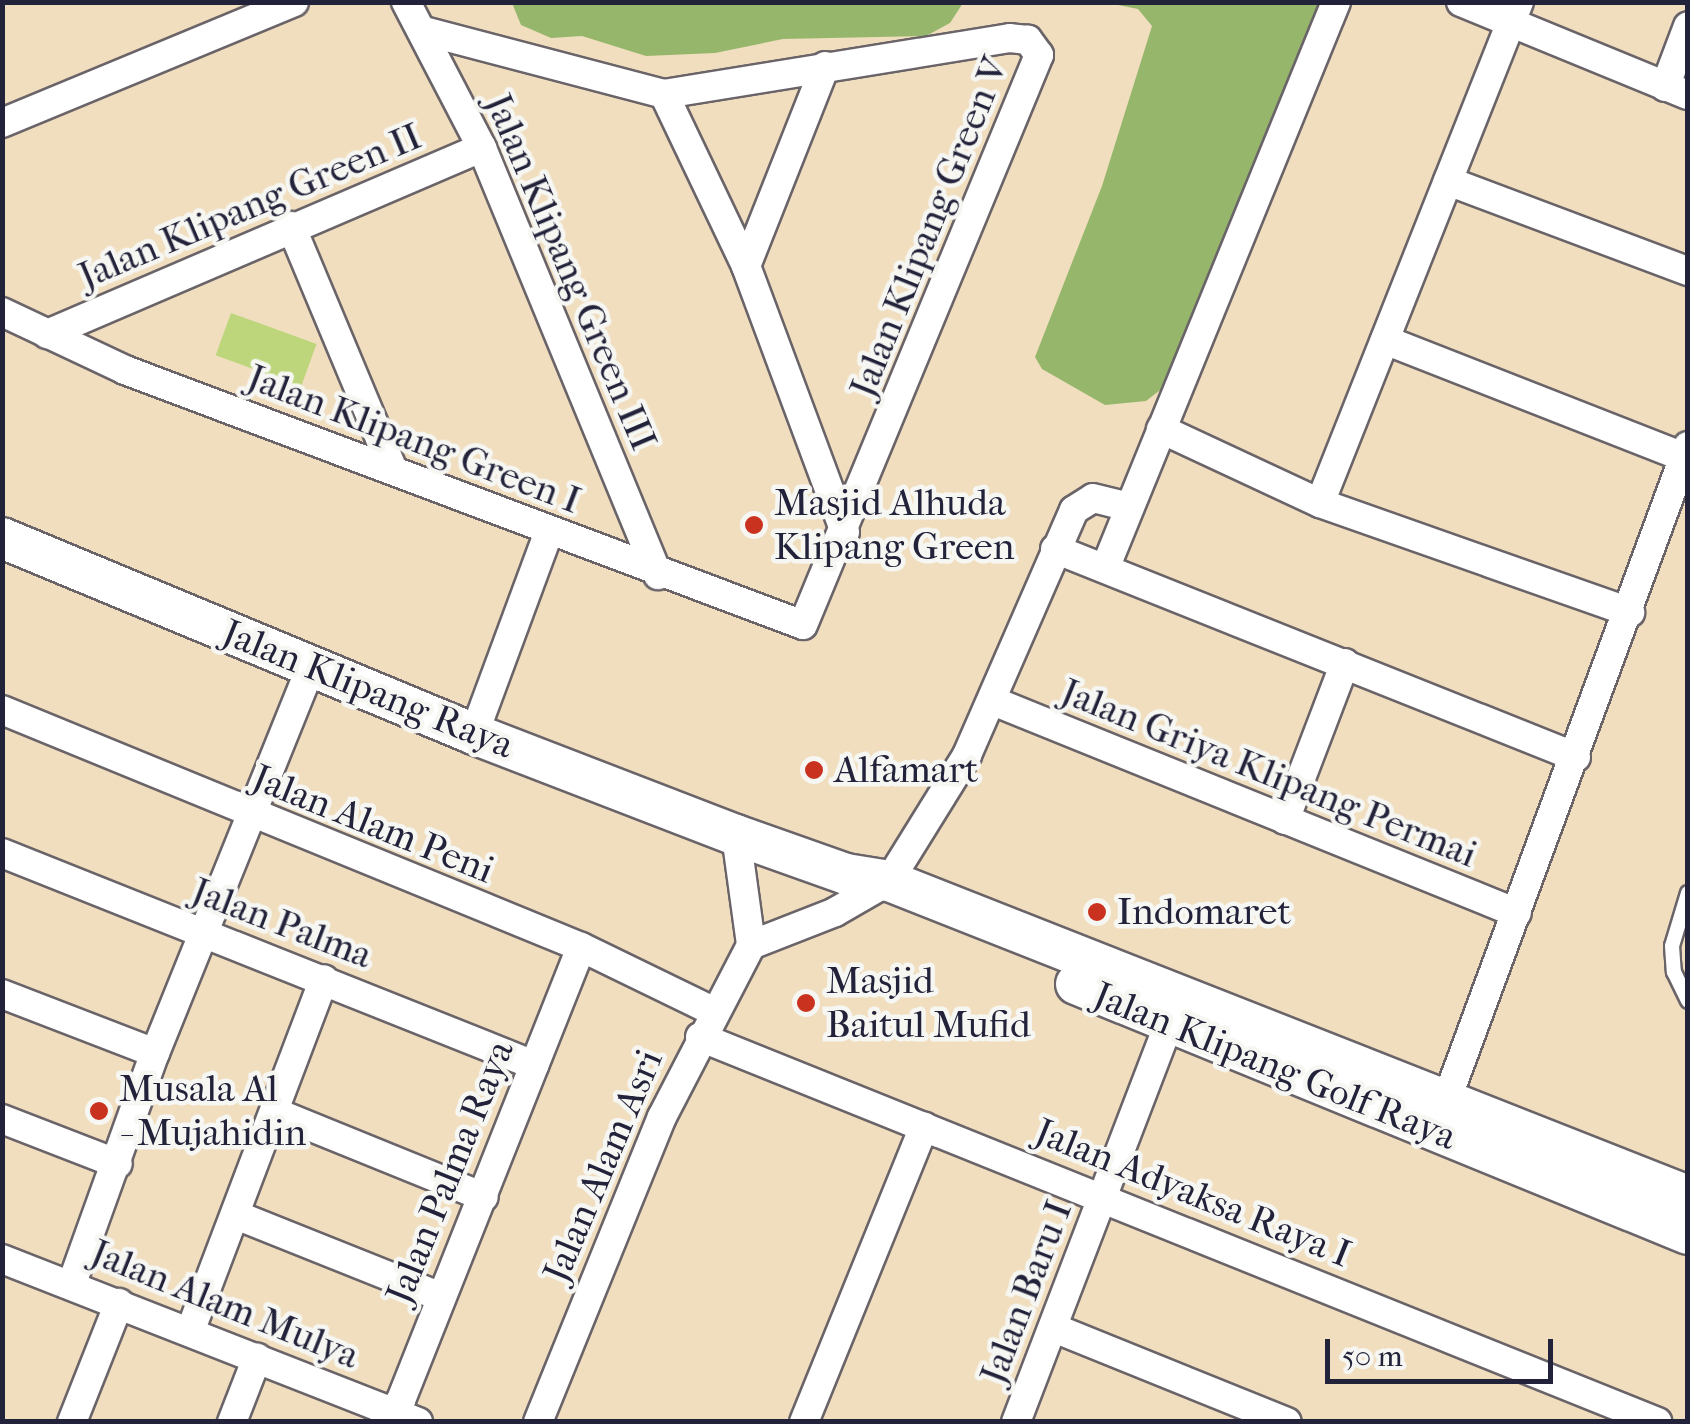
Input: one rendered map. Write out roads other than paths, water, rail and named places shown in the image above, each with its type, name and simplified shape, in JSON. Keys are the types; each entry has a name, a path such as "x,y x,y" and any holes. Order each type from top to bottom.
{"main road":[{"name":"Jalan Klipang Raya","path":"2,538 474,734 866,884"},
{"name":"Jalan Klipang Golf Raya","path":"866,884 1170,1022 1275,1049"},
{"name":"Jalan Klipang Golf Raya","path":"866,884 1441,1116 1688,1234"},
{"name":"Jalan Klipang Golf Raya","path":"1441,1116 1688,1196"}],"street":[{"path":"2,122 294,2"},
{"name":"Jalan Klipang Green III","path":"406,2 482,148 658,575"},
{"path":"1106,566 1336,2"},
{"path":"1460,2 1515,12 1676,91 1688,26"},
{"path":"1320,502 1515,12"},
{"name":"Jalan Klipang Green V","path":"424,31 664,94 1010,38 1028,40 1039,55 845,532 802,625"},
{"path":"746,266 825,66"},
{"path":"664,94 746,266 845,532"},
{"name":"Jalan Klipang Green II","path":"47,334 291,226 482,148"},
{"path":"1448,181 1688,271"},
{"path":"291,226 392,467"},
{"name":"Jalan Klipang Green I","path":"2,312 126,370 392,467 658,575 802,625"},
{"path":"1385,340 1685,451 1630,612 1441,1116"},
{"path":"1161,429 1320,502 1630,612"},
{"path":"736,835 751,946 866,884 934,814 992,702 1055,549 1081,502 1093,498 1129,507"},
{"path":"474,734 549,531"},
{"path":"1055,549 1106,566 1576,756"},
{"path":"1284,820 1346,663"},
{"path":"72,1283 155,1053 255,818 311,666"},
{"name":"Jalan Griya Klipang Permai","path":"992,702 1517,913"},
{"name":"Jalan Alam Peni","path":"2,710 255,818 581,947 713,1011"},
{"name":"Jalan Palma","path":"2,853 534,1065"},
{"name":"Jalan Alam Asri","path":"538,1422 627,1197 700,1037 751,946"},
{"name":"Jalan Palma Raya","path":"387,1416 401,1400 581,947"},
{"path":"191,1329 277,1112 324,979"},
{"path":"2,994 155,1053"},
{"name":"Jalan Baru I","path":"1016,1422 1170,1022"},
{"name":"Jalan Adyaksa Raya I","path":"700,1037 1656,1422"},
{"path":"277,1112 484,1197"},
{"path":"2,1118 118,1164"},
{"path":"804,1422 924,1126"},
{"path":"236,1215 441,1297"},
{"name":"Jalan Alam Mulya","path":"2,1259 191,1329 387,1416 418,1422"},
{"path":"72,1422 119,1304"},
{"path":"1054,1328 1287,1422"},
{"path":"232,1422 257,1358"}],"lane":[{"path":"1688,893 1672,946 1688,1000"}],"place":[{"name":"Masjid Alhuda Klipang Green","path":"754,525"},
{"name":"Alfamart","path":"814,770"},
{"name":"Indomaret","path":"1097,912"},
{"name":"Masjid Baitul Mufid","path":"806,1003"},
{"name":"Musala Al - Mujahidin","path":"99,1111"}]}
